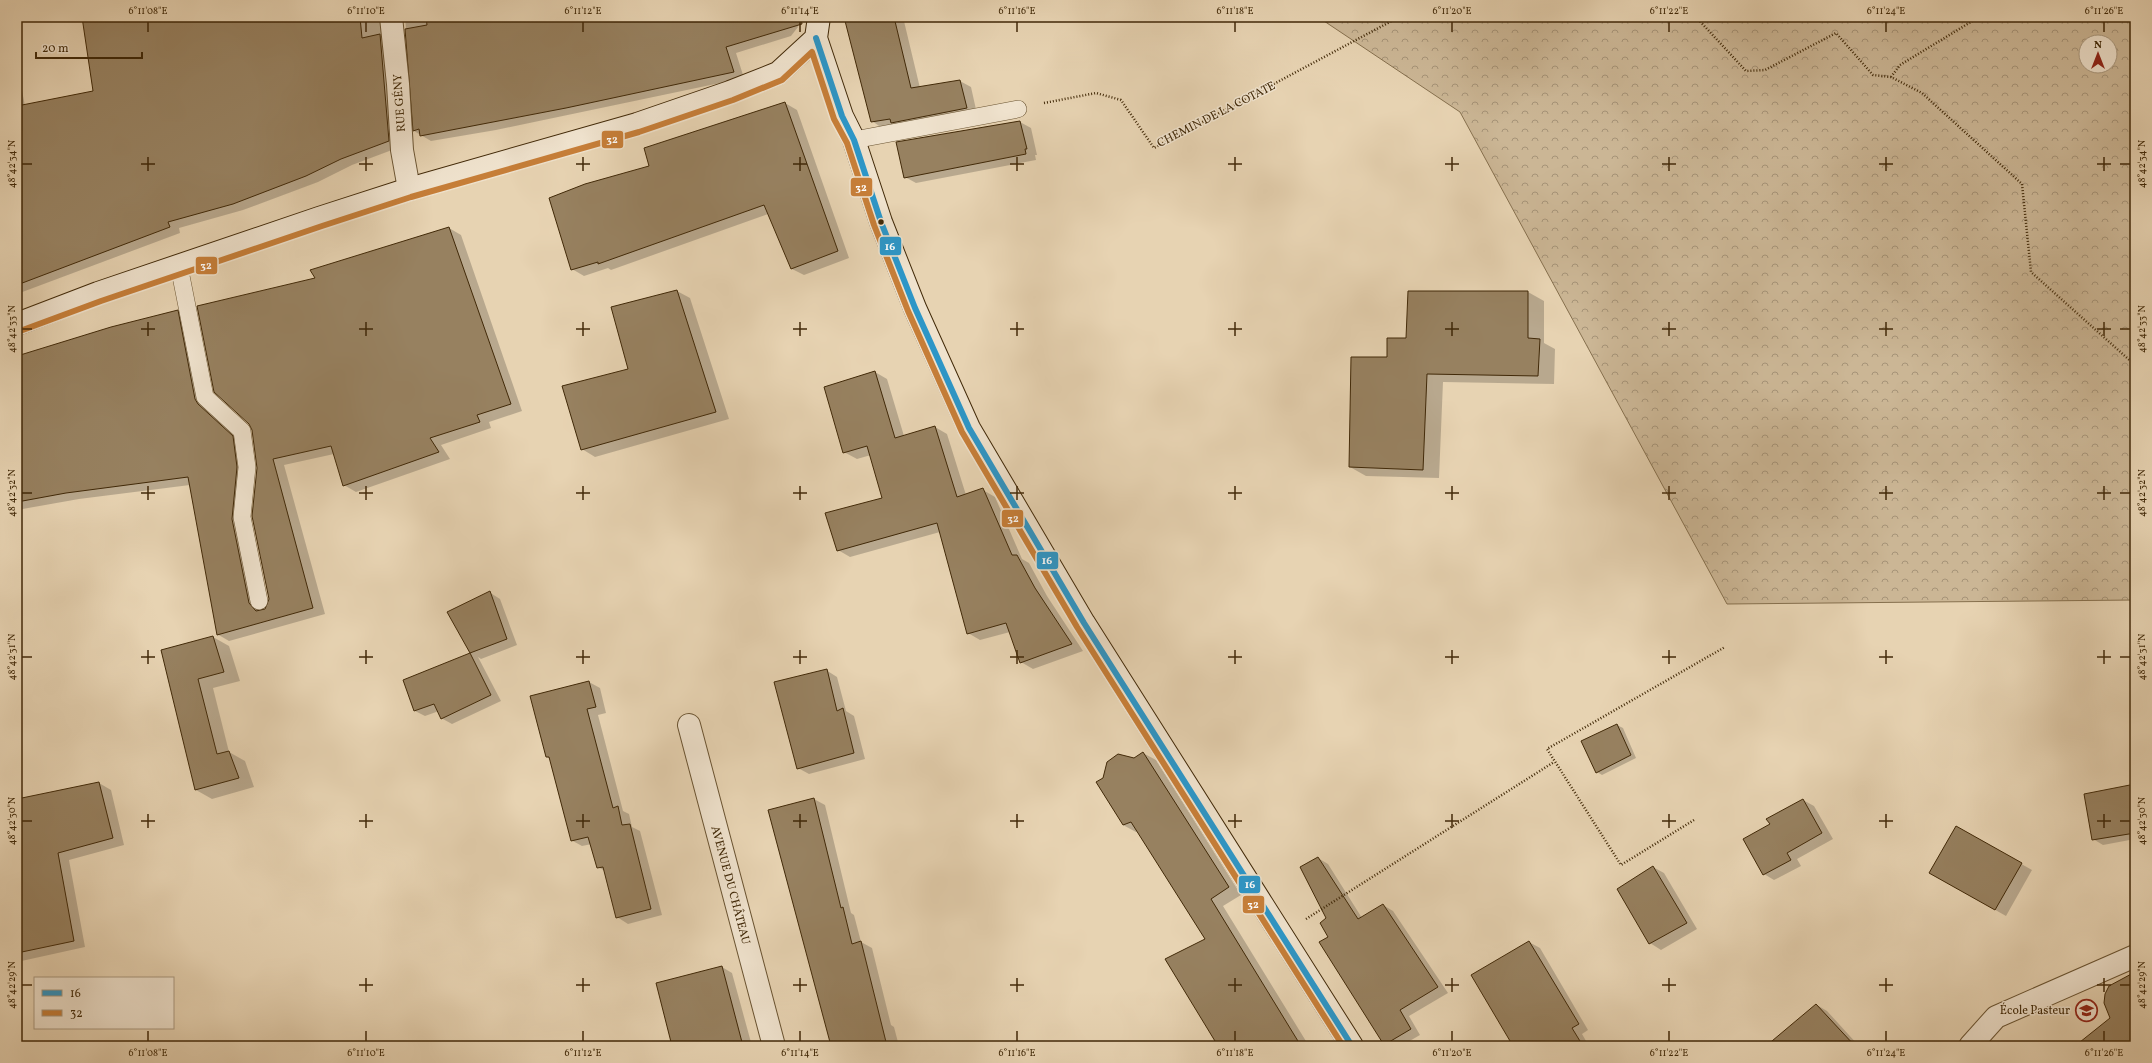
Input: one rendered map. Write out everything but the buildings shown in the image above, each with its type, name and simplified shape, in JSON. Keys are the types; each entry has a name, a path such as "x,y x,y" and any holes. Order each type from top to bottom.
{"main road":[{"name":"RUE GÉNY","path":"391,17 398,84 402,150 409,190"},
{"path":"17,324 179,266 409,190 637,124 730,92 778,73 818,27"},
{"path":"818,27 842,116 854,140 881,222 915,308 969,428 1084,623 1352,1046"},
{"name":"AVENUE DU CHÂTEAU","path":"689,725 774,1046"},
{"path":"1970,1046 1996,1017 2135,956"}],"lane":[{"path":"854,140 1018,108"},
{"path":"179,266 205,397 242,431 247,467 242,518 259,601"}],"path":[{"name":"CHEMIN DE LA COTATE","path":"1018,108 1096,93 1109,96 1121,100 1154,148 1399,17"},
{"path":"1696,17 1746,71 1765,70 1836,34 1873,75 1891,77 1922,93 2022,184 2031,272 2135,365"},
{"path":"1891,77 1900,65 1979,17"},
{"path":"2132,363 2135,360"},
{"path":"1694,820 1621,865 1547,749 1725,648"},
{"path":"1282,935 1554,762"}],"green space":[{"path":"1318,17 2135,17 2135,600 1727,604 1460,112"}],"transit line":[{"name":"16","path":"816,38 842,116 854,140 881,222 915,308 969,428 1084,623 1352,1046"},
{"name":"32","path":"20,331 101,301 411,197 639,132 733,100 782,80 812,52 834,119 847,143 874,225 908,311 962,432 1077,627 1343,1046"}],"place":[{"name":"École Pasteur","path":"2086,1010"}]}
